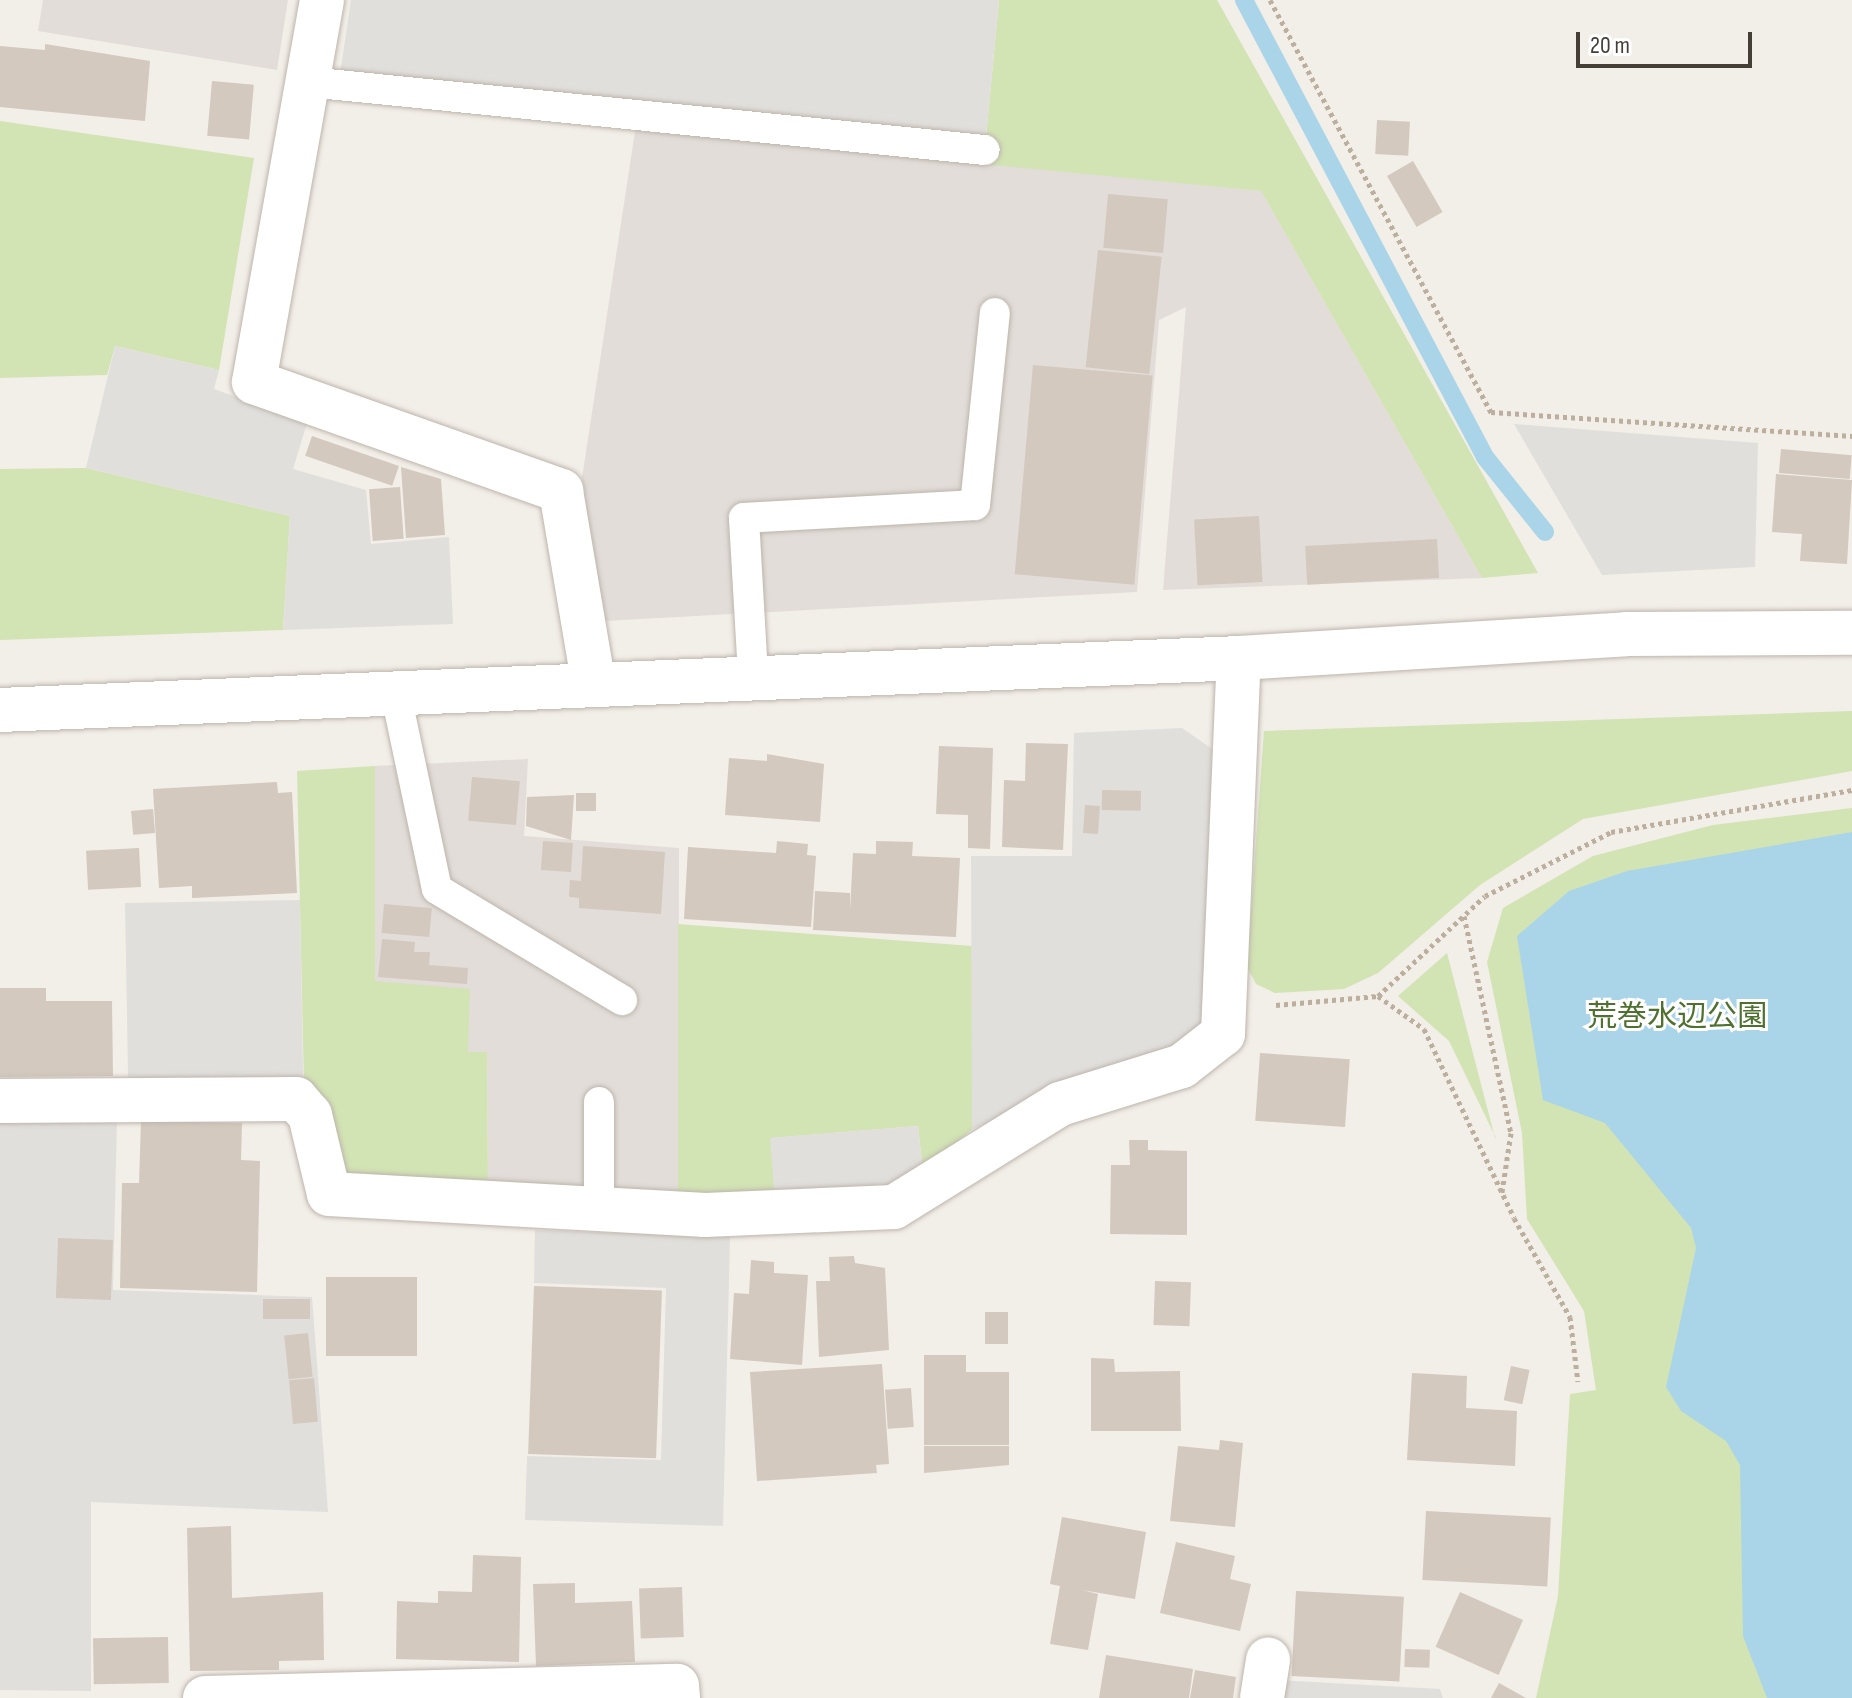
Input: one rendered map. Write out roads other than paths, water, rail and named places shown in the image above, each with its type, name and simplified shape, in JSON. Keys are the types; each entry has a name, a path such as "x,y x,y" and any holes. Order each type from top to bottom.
{"street":[{"path":"322,0 254,382 561,491 593,681"},
{"path":"0,710 593,681 1239,658 1626,634 1852,633"},
{"path":"0,1101 296,1099 310,1115 329,1194 705,1215 894,1207 1060,1104 1182,1066 1223,1034 1239,658"},
{"path":"205,1698 677,1686 678,1698"}],"lane":[{"path":"308,82 985,150"},
{"path":"753,675 744,518 975,505 995,313"},
{"path":"395,690 437,889 622,1000"},
{"path":"599,1102 599,1210"}],"water":[{"name":"荒巻水辺公園","path":"1852,832 1852,1698 1767,1698 1743,1636 1740,1465 1726,1441 1681,1411 1666,1387 1696,1248 1691,1228 1605,1123 1543,1100 1517,936 1569,891 1627,871"}],"waterway":[{"path":"1244,0 1485,457 1545,532"}]}
